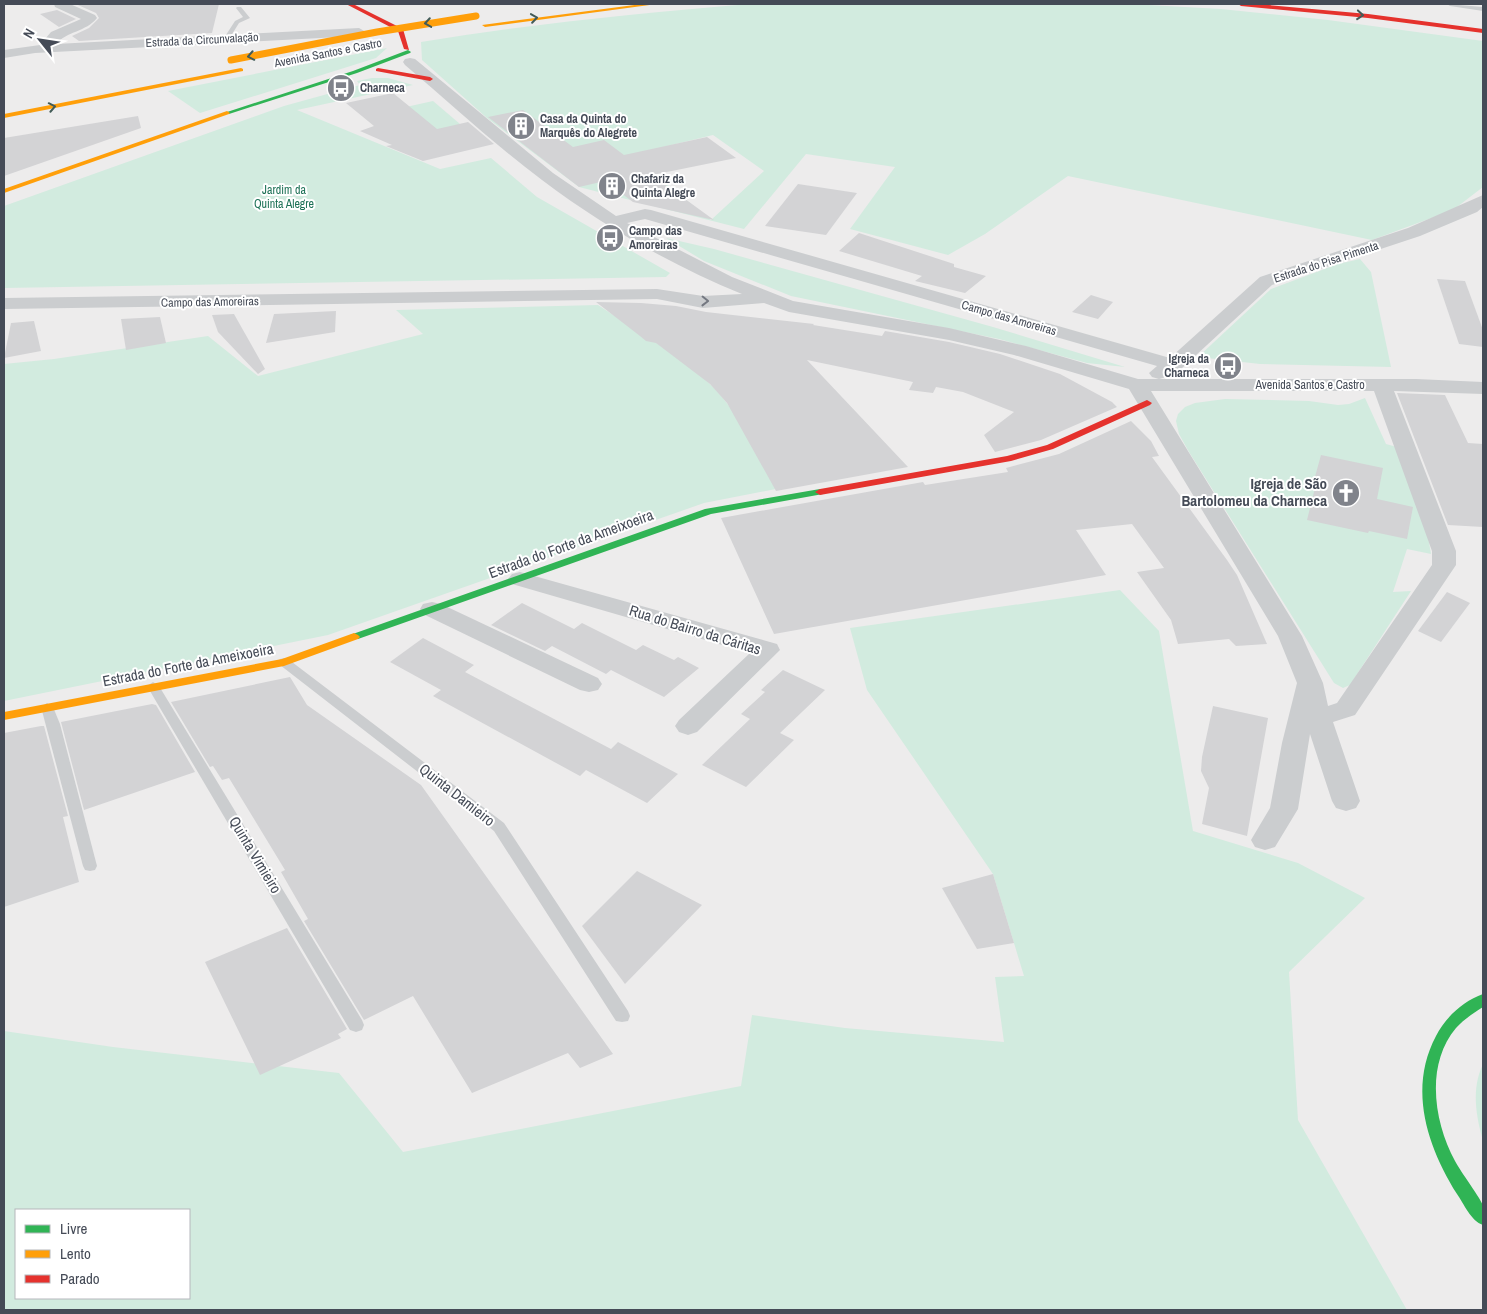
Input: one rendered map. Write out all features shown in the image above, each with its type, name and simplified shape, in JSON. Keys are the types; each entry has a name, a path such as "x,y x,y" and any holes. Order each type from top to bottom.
{"main road":[{"path":"349,4 401,30 409,57"},
{"name":"Avenida Santos e Castro","path":"146,76 377,32 566,4"},
{"name":"Avenida Santos e Castro","path":"4,116 388,41 485,25 654,4"},
{"path":"1241,4 1368,16 1483,32"},
{"path":"1350,4 1483,21"},
{"name":"Campo das Amoreiras","path":"378,70 409,57"},
{"name":"Campo das Amoreiras","path":"4,192 241,108 409,57"},
{"name":"Campo das Amoreiras","path":"355,72 378,70 430,79"},
{"name":"Estrada do Forte da Ameixoeira","path":"4,716 284,662 520,579 554,564 709,511 1008,458 1050,447 1142,394"},
{"path":"1483,1000 1459,1016 1445,1031 1429,1069 1427,1091 1436,1139 1447,1165 1483,1218"}],"street":[{"path":"44,49 56,35 81,25 90,18 60,4"},
{"name":"Estrada da Circunvalação","path":"4,54 44,49 401,30"},
{"name":"Campo das Amoreiras","path":"409,57 430,79 547,176 613,222 675,257 726,281 789,306 949,334 1019,350 1142,394"},
{"name":"Estrada do Pisa Pimenta","path":"1142,394 1266,281 1414,232 1471,208 1483,200"},
{"name":"Campo das Amoreiras","path":"613,222 644,214 1174,365"},
{"name":"Campo das Amoreiras","path":"657,294 688,285 726,281"},
{"name":"Campo das Amoreiras","path":"4,304 657,294 703,302 766,298"},
{"path":"1318,718 1346,710 1444,565 1444,551 1382,385"},
{"name":"Avenida Santos e Castro","path":"1142,394 1382,385 1483,388"},
{"path":"1142,394 1290,636 1310,683 1318,718 1346,801"},
{"name":"Rua do Bairro da Cáritas","path":"520,579 768,650 688,726"},
{"path":"432,609 589,684"},
{"path":"1265,840 1284,809 1295,743 1310,683"}],"lane":[{"path":"1450,4 1481,8"},
{"path":"227,38 238,22 247,18 239,8"},
{"name":"Quinta Damieiro","path":"284,662 499,827 622,1016"},
{"name":"Quinta Vimieiro","path":"153,686 356,1025"},
{"path":"47,707 90,866"}],"green space":[{"path":"750,4 1130,4 1221,9 1328,20 1483,41 1483,187 1453,210 1372,240 1068,176 985,234 948,255 850,229 895,167 806,154 744,229 579,187 487,118 422,60 421,42 544,24","holes":["713,135 764,171 711,220 630,155"]},
{"path":"387,48 376,58 200,113 168,91"},
{"name":"Jardim da Quinta Alegre","path":"372,78 388,78 413,85 297,110 440,169 491,158 537,197 670,273 666,277 4,288 4,206 284,106 360,85 357,81"},
{"path":"433,101 467,130 421,139 388,111"},
{"path":"666,238 714,249 993,327 1125,367 1087,363 999,339 791,296 704,261"},
{"path":"1360,259 1371,272 1391,367 1260,364 1198,357 1271,289 1338,264"},
{"path":"598,305 684,362 715,389 739,422 776,489 704,503 328,635 4,701 4,364 54,359 208,336 258,376 423,334 396,310"},
{"path":"1365,398 1386,444 1404,449 1420,490 1431,554 1407,549 1393,592 1411,591 1350,685 1343,688 1334,683 1189,452 1179,434 1176,421 1178,414 1185,407 1195,403 1225,399 1309,401 1338,405 1349,404"},
{"path":"1120,590 1159,631 1193,831 1298,863 1365,898 1289,972 1298,1120 1407,1310 4,1310 4,1031 113,1047 339,1073 403,1152 741,1086 752,1015 845,1028 1004,1042 995,977 1024,976 993,874 867,690 850,628"},
{"path":"1483,1064 1483,1141 1478,1122 1476,1093 1479,1073"}],"building":[{"path":"219,4 212,33 79,41 72,36 89,28 99,18 96,13 78,5"},
{"path":"57,10 76,19 59,27 40,14"},
{"path":"393,93 437,129 468,122 494,144 423,161 386,146 392,145 360,131 374,126 346,103"},
{"path":"523,110 573,147 604,140 624,155 707,137 736,158 652,175 714,220 633,202 605,181 579,187 488,117"},
{"path":"138,116 141,128 4,176 4,138"},
{"path":"798,184 857,193 826,235 765,226"},
{"path":"859,233 954,264 954,267 986,276 965,293 915,281 922,276 839,251"},
{"path":"1437,279 1465,281 1483,330 1483,347 1459,344"},
{"path":"1091,295 1113,302 1098,319 1072,312"},
{"path":"596,302 676,306 706,312 814,324 882,336 885,331 949,342 1000,354 1060,374 1112,402 1117,407 1041,440 995,452 984,435 1014,412 963,392 936,387 933,393 909,390 913,382 807,360 908,467 776,491 727,403 710,384 656,343 646,341"},
{"path":"336,311 335,332 266,343 274,314"},
{"path":"234,314 265,369 258,374 218,332 212,315"},
{"path":"160,317 166,343 126,350 121,319"},
{"path":"34,321 41,351 4,358 11,323"},
{"path":"1397,393 1445,395 1468,443 1483,444 1483,527 1448,525"},
{"path":"1131,421 1151,441 1159,456 1152,457 1237,575 1267,644 1236,646 1229,639 1178,644 1171,620 1137,572 1164,568 1132,524 1076,530 1106,575 774,634 721,518 923,482 925,485 1008,472 1006,468 1059,454"},
{"name":"Igreja de São Bartolomeu da Charneca","path":"1321,455 1383,468 1377,499 1413,507 1407,539 1307,520 1316,484 1313,484"},
{"path":"1447,592 1470,603 1441,642 1418,631"},
{"path":"522,603 574,629 582,623 636,650 643,645 674,660 678,657 699,668 664,697 611,670 606,674 552,646 545,651 491,625"},
{"path":"423,638 474,665 465,672 611,749 618,742 678,774 647,803 586,770 580,776 433,696 441,690 390,662"},
{"path":"783,670 825,690 780,733 794,740 746,787 702,765 750,719 741,714 765,692 761,690"},
{"path":"290,677 307,705 421,785 613,1054 580,1068 568,1053 472,1093 413,996 364,1020 304,921 308,919 281,872 285,870 229,778 222,780 213,766 210,767 171,702"},
{"path":"152,704 156,705 195,772 84,810 61,722"},
{"path":"1213,706 1268,718 1247,836 1202,824 1209,788 1201,771 1202,757"},
{"path":"44,726 68,816 63,817 79,882 4,907 4,733"},
{"path":"637,871 702,905 625,984 582,926"},
{"path":"993,874 1014,943 977,949 942,888"},
{"path":"287,928 347,1029 338,1034 341,1038 260,1075 205,962"}],"traffic: fast":[{"path":"227,113 355,72 408,52"},
{"path":"354,637 709,511 820,492"},
{"path":"1483,1000 1461,1014 1447,1029 1433,1060 1429,1081 1429,1103 1439,1144 1459,1183 1483,1218"}],"traffic: slow":[{"path":"485,25 654,4"},
{"path":"231,60 377,32 476,16"},
{"path":"4,116 241,70"},
{"path":"4,191 227,113"},
{"path":"4,716 284,662 354,637"}],"traffic: jam":[{"path":"349,4 401,30 407,49"},
{"path":"1241,4 1368,16 1483,31"},
{"path":"378,70 430,79"},
{"path":"820,492 1008,459 1050,447 1147,403"}],"place":[{"name":"Charneca","path":"341,88"},
{"name":"Casa da Quinta do Marquês do Alegrete","path":"521,126"},
{"name":"Chafariz da Quinta Alegre","path":"612,186"},
{"name":"Campo das Amoreiras","path":"610,238"},
{"name":"Igreja da Charneca","path":"1228,366"},
{"name":"Igreja de São Bartolomeu da Charneca","path":"1346,493"}]}
